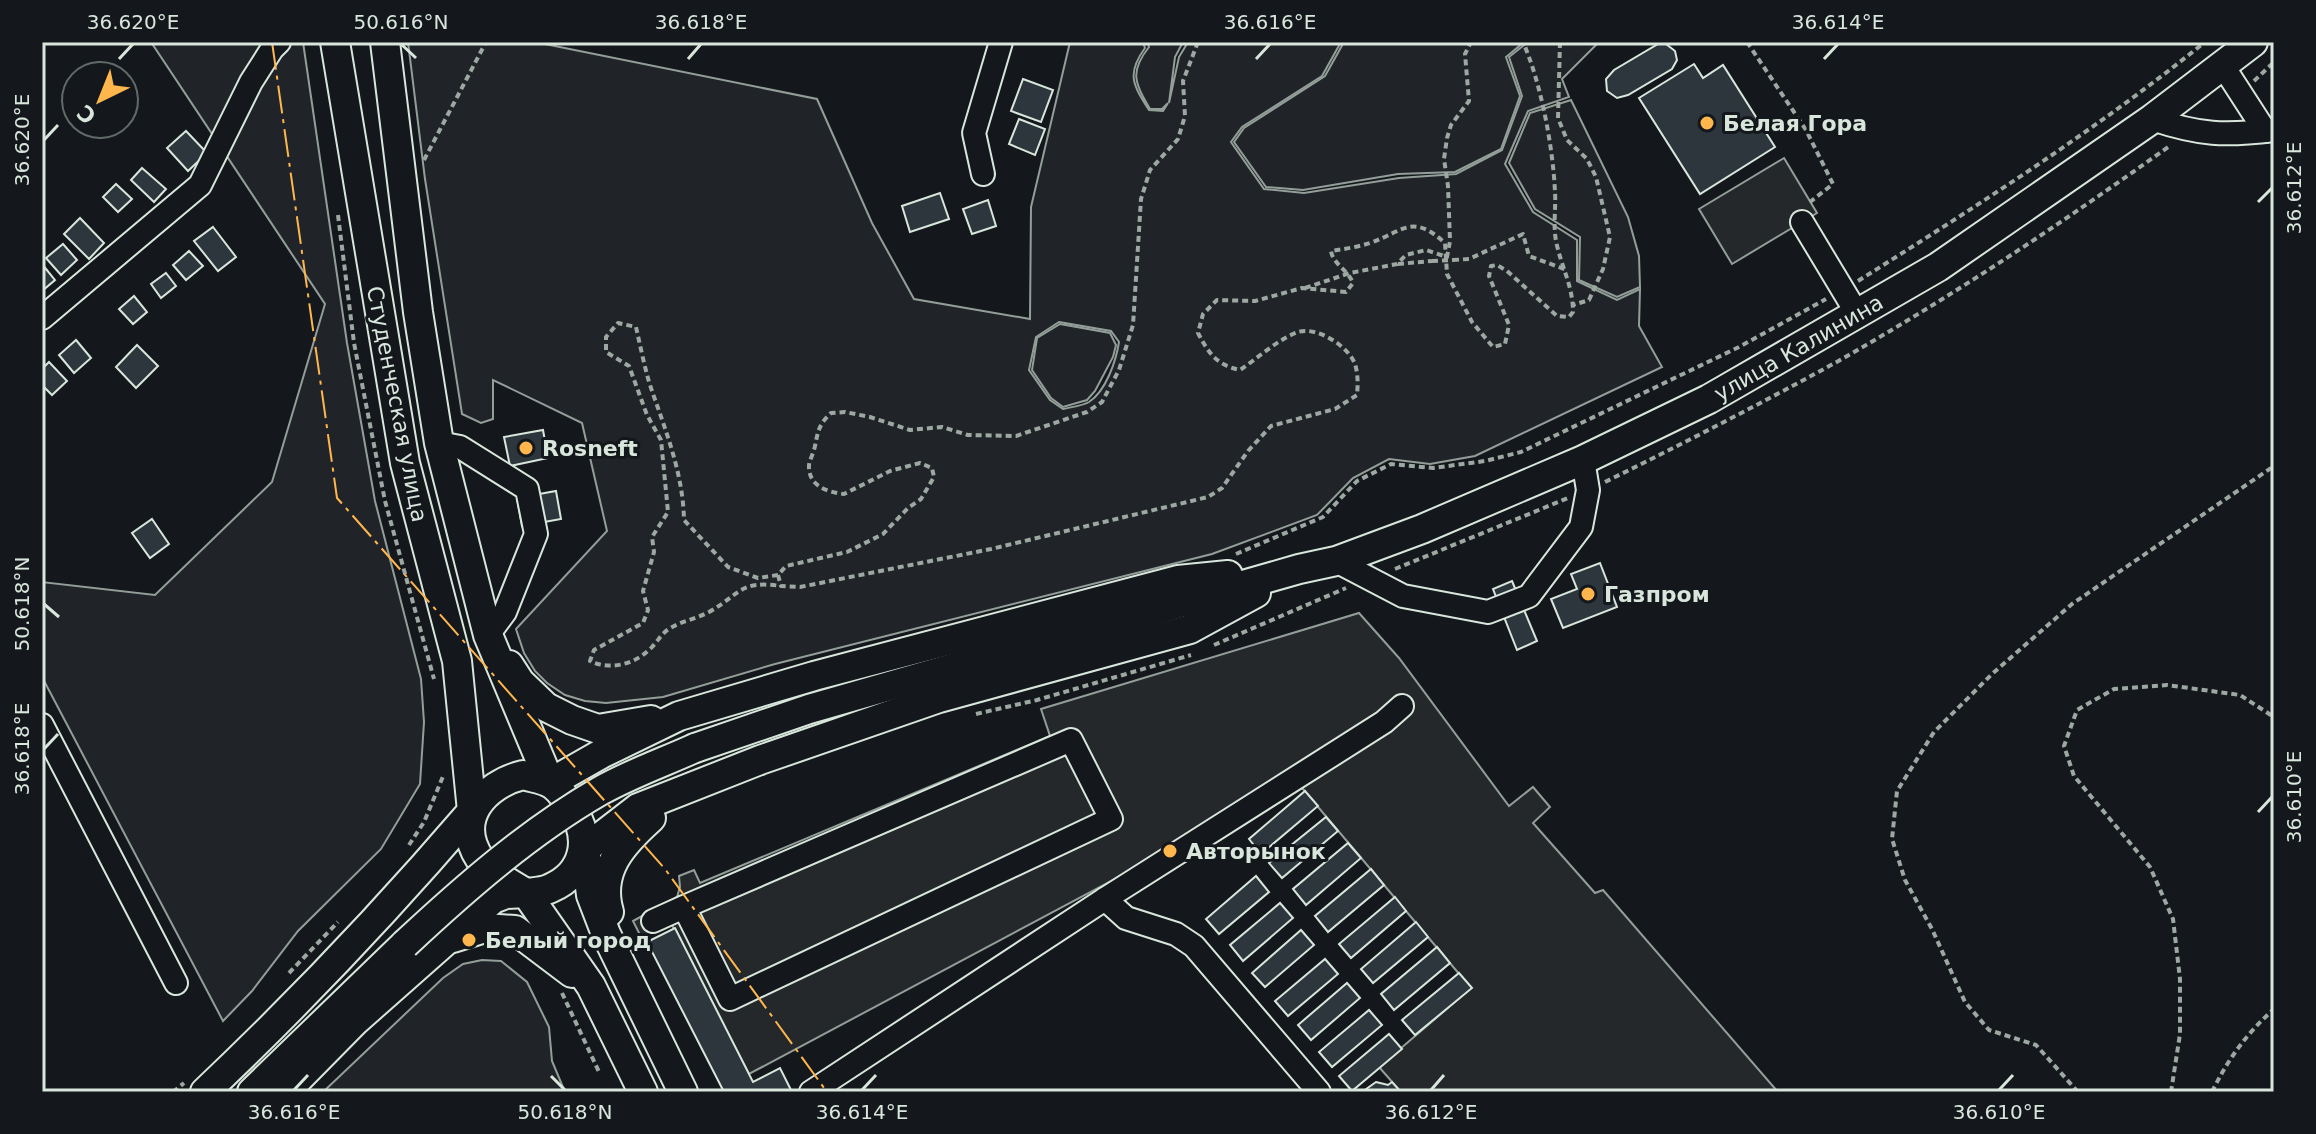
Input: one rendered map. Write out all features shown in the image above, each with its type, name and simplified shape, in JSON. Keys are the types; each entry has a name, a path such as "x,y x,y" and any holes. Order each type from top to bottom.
{"main road":[{"name":"Студенческая улица","path":"335,42 405,463 457,661 472,811"},
{"name":"Студенческая улица","path":"385,42 418,312 439,443 488,635 550,783"},
{"name":"улица Калинина","path":"1299,569 1336,561 1422,529 1583,460 1709,399 1938,267 2152,119 2253,42"},
{"path":"488,635 528,690 546,707 598,729 679,716 814,676 1178,580 1299,569"},
{"path":"252,1092 456,897 559,817 602,790 695,748 809,709 1299,569"},
{"path":"285,1092 355,1021 493,899 506,894 550,889 577,868 585,849 638,808 760,760 939,698 1190,629 1299,569"},
{"path":"550,783 679,716"},
{"path":"626,970 604,894 609,868 628,838 655,814 760,760"},
{"path":"197,1085 263,1037 395,899 491,790 508,779 523,775 550,783 565,796 581,823 591,895 606,934 683,1092"},
{"path":"472,811 470,831 481,860 526,893 591,986 643,1092"},
{"path":"445,940 485,928 515,930 591,986"}],"street":[{"path":"42,318 200,185 251,82 279,42"},
{"path":"983,174 974,133 1001,42"},
{"path":"2223,66 2269,131"},
{"path":"2152,119 2189,132 2210,135 2269,131"},
{"path":"1806,212 1858,315"},
{"path":"439,443 460,447 527,489 536,534 505,612 488,635"},
{"path":"1336,561 1403,596 1488,612 1529,596 1581,527 1588,490 1583,460"},
{"path":"811,1092 1105,899 1384,722 1402,706"},
{"path":"42,725 176,983"},
{"path":"653,921 684,907 1071,740 1111,819 730,999 684,907"},
{"path":"1105,899 1126,918 1176,934 1194,946 1319,1092"}],"path":[{"path":"418,153 420,168 486,42"},
{"path":"1471,42 1465,54 1469,101 1451,125 1444,159 1450,241 1447,274 1472,322 1493,347 1505,344 1510,332 1489,276 1491,266 1497,265 1507,271 1557,316 1569,317 1573,312 1567,270 1556,240 1555,191 1547,128 1523,42"},
{"path":"1560,42 1558,118 1567,140 1587,159 1596,177 1610,237 1603,269 1589,300 1573,305"},
{"path":"1747,42 1806,130 1833,184 1806,212"},
{"path":"1229,558 1323,517 1357,481 1391,464 1433,468 1485,461 1521,452 1739,347 1843,290 1978,205 2053,155 2205,42"},
{"path":"1199,43 1183,81 1185,116 1178,139 1150,170 1141,199 1133,325 1119,370 1102,402 1087,412 1016,436 968,435 942,427 910,430 870,417 845,412 831,413 821,422 809,465 812,480 820,488 844,494 890,471 920,463 932,468 934,477 921,499 883,534 847,552 786,566 778,575 758,578 728,567 684,520 684,501 675,459 636,327 618,323 606,337 606,352 629,366 647,415 661,440 668,512 652,537 654,552 643,591 648,610 643,623 594,650 590,661 611,668 639,657 651,649 667,629 713,610 741,587 764,584 800,587 991,549 1208,497 1222,488 1248,451 1271,426 1335,409 1357,395 1354,361 1341,345 1307,330 1295,333 1240,370 1211,357 1198,333 1203,314 1217,300 1255,301 1350,273 1397,264 1469,259 1523,234 1529,256 1567,270"},
{"path":"336,202 354,343 385,501 435,683"},
{"path":"1302,288 1346,292 1353,283 1350,273 1333,258 1331,251 1369,243 1404,226 1429,229 1445,243 1450,258"},
{"path":"1397,264 1406,255 1426,250 1450,258"},
{"path":"2078,1092 2036,1045 1989,1030 1965,1002 1932,929 1905,880 1892,839 1897,791 1934,732 1992,674 2060,614 2274,466"},
{"path":"778,575 781,586"},
{"path":"2171,1092 2180,1021 2180,979 2173,919 2150,867 2074,776 2064,746 2077,710 2114,689 2167,685 2240,695 2274,717"},
{"path":"408,846 424,822 448,763"},
{"path":"286,977 338,922"},
{"path":"559,990 600,1074"},
{"path":"2212,1092 2228,1059 2254,1027 2274,1009"},
{"path":"173,1092 197,1085"}],"shaded area":[{"path":"151,42 303,42 347,343 375,501 421,679 424,722 420,784 381,849 298,931 252,991 223,1021 42,677 42,582 155,595 272,482 325,304"},
{"path":"408,42 535,42 817,99 872,223 914,299 1030,319 1031,207 1070,42 1143,42 1145,48 1135,65 1136,86 1149,110 1163,111 1168,103 1162,109 1150,109 1136,78 1139,64 1149,47 1147,42 1183,42 1175,57 1169,103 1179,57 1188,42 1341,42 1322,76 1242,127 1231,142 1264,189 1304,193 1399,178 1456,174 1502,150 1522,96 1509,57 1528,42 1599,42 1562,79 1569,97 1528,111 1505,164 1533,212 1577,240 1577,281 1617,300 1640,289 1639,326 1662,367 1475,456 1430,464 1389,459 1353,478 1317,515 1212,554 775,664 663,697 606,703 585,701 565,695 535,671 524,653 516,629 607,531 582,423 493,380 493,419 481,423 462,414 425,179","holes":["1059,322 1111,331 1119,342 1118,350 1109,375 1095,397 1086,403 1063,409 1050,400 1029,370 1036,337"]},
{"path":"1344,42 1524,42 1506,57 1520,96 1501,149 1455,172 1398,174 1303,190 1266,187 1234,142 1244,128 1325,76"},
{"path":"1571,100 1628,217 1639,256 1640,287 1617,297 1579,280 1580,237 1535,209 1509,163 1530,113"},
{"path":"1784,158 1817,213 1732,264 1699,209"},
{"path":"1060,324 1110,333 1116,345 1095,391 1087,400 1063,407 1051,398 1032,370 1037,338"},
{"name":"Авторынок","path":"1359,613 1399,658 1509,806 1533,787 1550,807 1533,823 1595,893 1603,890 1778,1092 1401,1092 1379,1067 1471,988 1297,782 749,1074 671,923 641,937 633,921 677,897 679,876 694,870 700,883 1050,736 1041,709"},
{"path":"482,960 501,961 527,982 549,1027 552,1061 565,1092 323,1092 443,978 463,964"}],"building":[{"path":"1658,44 1666,44 1675,51 1677,60 1672,69 1628,95 1617,98 1607,91 1606,79 1614,70"},
{"name":"Белая Гора","path":"1694,64 1703,78 1723,65 1775,147 1700,194 1639,98"},
{"path":"1023,79 1053,90 1041,122 1011,111"},
{"path":"1019,119 1045,129 1035,155 1009,144"},
{"path":"186,131 207,153 188,171 167,148"},
{"path":"142,168 166,189 154,202 131,180"},
{"path":"116,184 132,199 118,212 103,197"},
{"path":"940,193 949,219 910,232 902,206"},
{"path":"988,200 996,226 972,234 963,209"},
{"path":"80,218 104,243 89,259 64,234"},
{"path":"213,227 236,257 218,271 194,241"},
{"path":"63,244 77,260 61,275 46,258"},
{"path":"189,251 203,266 186,280 173,265"},
{"path":"42,264 55,280 42,291"},
{"path":"166,273 176,286 161,298 151,284"},
{"path":"134,296 147,312 133,324 119,309"},
{"path":"76,340 91,358 74,373 59,355"},
{"path":"137,345 158,366 136,388 116,367"},
{"path":"49,362 67,381 52,395 42,385 42,369"},
{"name":"Rosneft","path":"543,430 548,458 510,466 504,437"},
{"path":"556,491 561,519 522,526 517,498"},
{"path":"152,519 169,544 150,558 132,533"},
{"name":"Газпром","path":"1600,563 1617,607 1563,628 1551,599 1577,589 1571,574"},
{"path":"1512,581 1537,641 1517,650 1493,589"},
{"path":"1305,791 1318,806 1261,854 1249,839"},
{"path":"1326,817 1338,831 1282,878 1269,863"},
{"path":"1348,843 1361,858 1306,905 1293,889"},
{"path":"1371,869 1384,885 1328,932 1315,916"},
{"path":"1256,876 1269,892 1219,934 1206,919"},
{"path":"1395,897 1406,911 1351,958 1339,944"},
{"path":"1280,903 1293,918 1243,961 1230,945"},
{"path":"1416,922 1428,937 1373,983 1361,969"},
{"path":"675,928 753,1082 780,1068 791,1090 724,1092 647,942"},
{"path":"1301,930 1314,945 1265,987 1252,973"},
{"path":"1437,947 1450,963 1394,1010 1381,994"},
{"path":"1325,959 1338,974 1288,1016 1275,1001"},
{"path":"1459,973 1472,988 1415,1035 1402,1020"},
{"path":"1347,983 1360,998 1311,1040 1298,1025"},
{"path":"1369,1010 1382,1025 1332,1067 1319,1052"},
{"path":"1389,1034 1402,1049 1352,1091 1339,1076"},
{"path":"1376,1082 1388,1085 1392,1082 1401,1092 1362,1092"}],"power":[{"path":"272,42 337,498 665,869 827,1092"}],"place":[{"name":"Белая Гора","path":"1707,123"},
{"name":"Rosneft","path":"526,448"},
{"name":"Газпром","path":"1588,594"},
{"name":"Авторынок","path":"1170,851"},
{"name":"Белый город","path":"469,940"}]}
